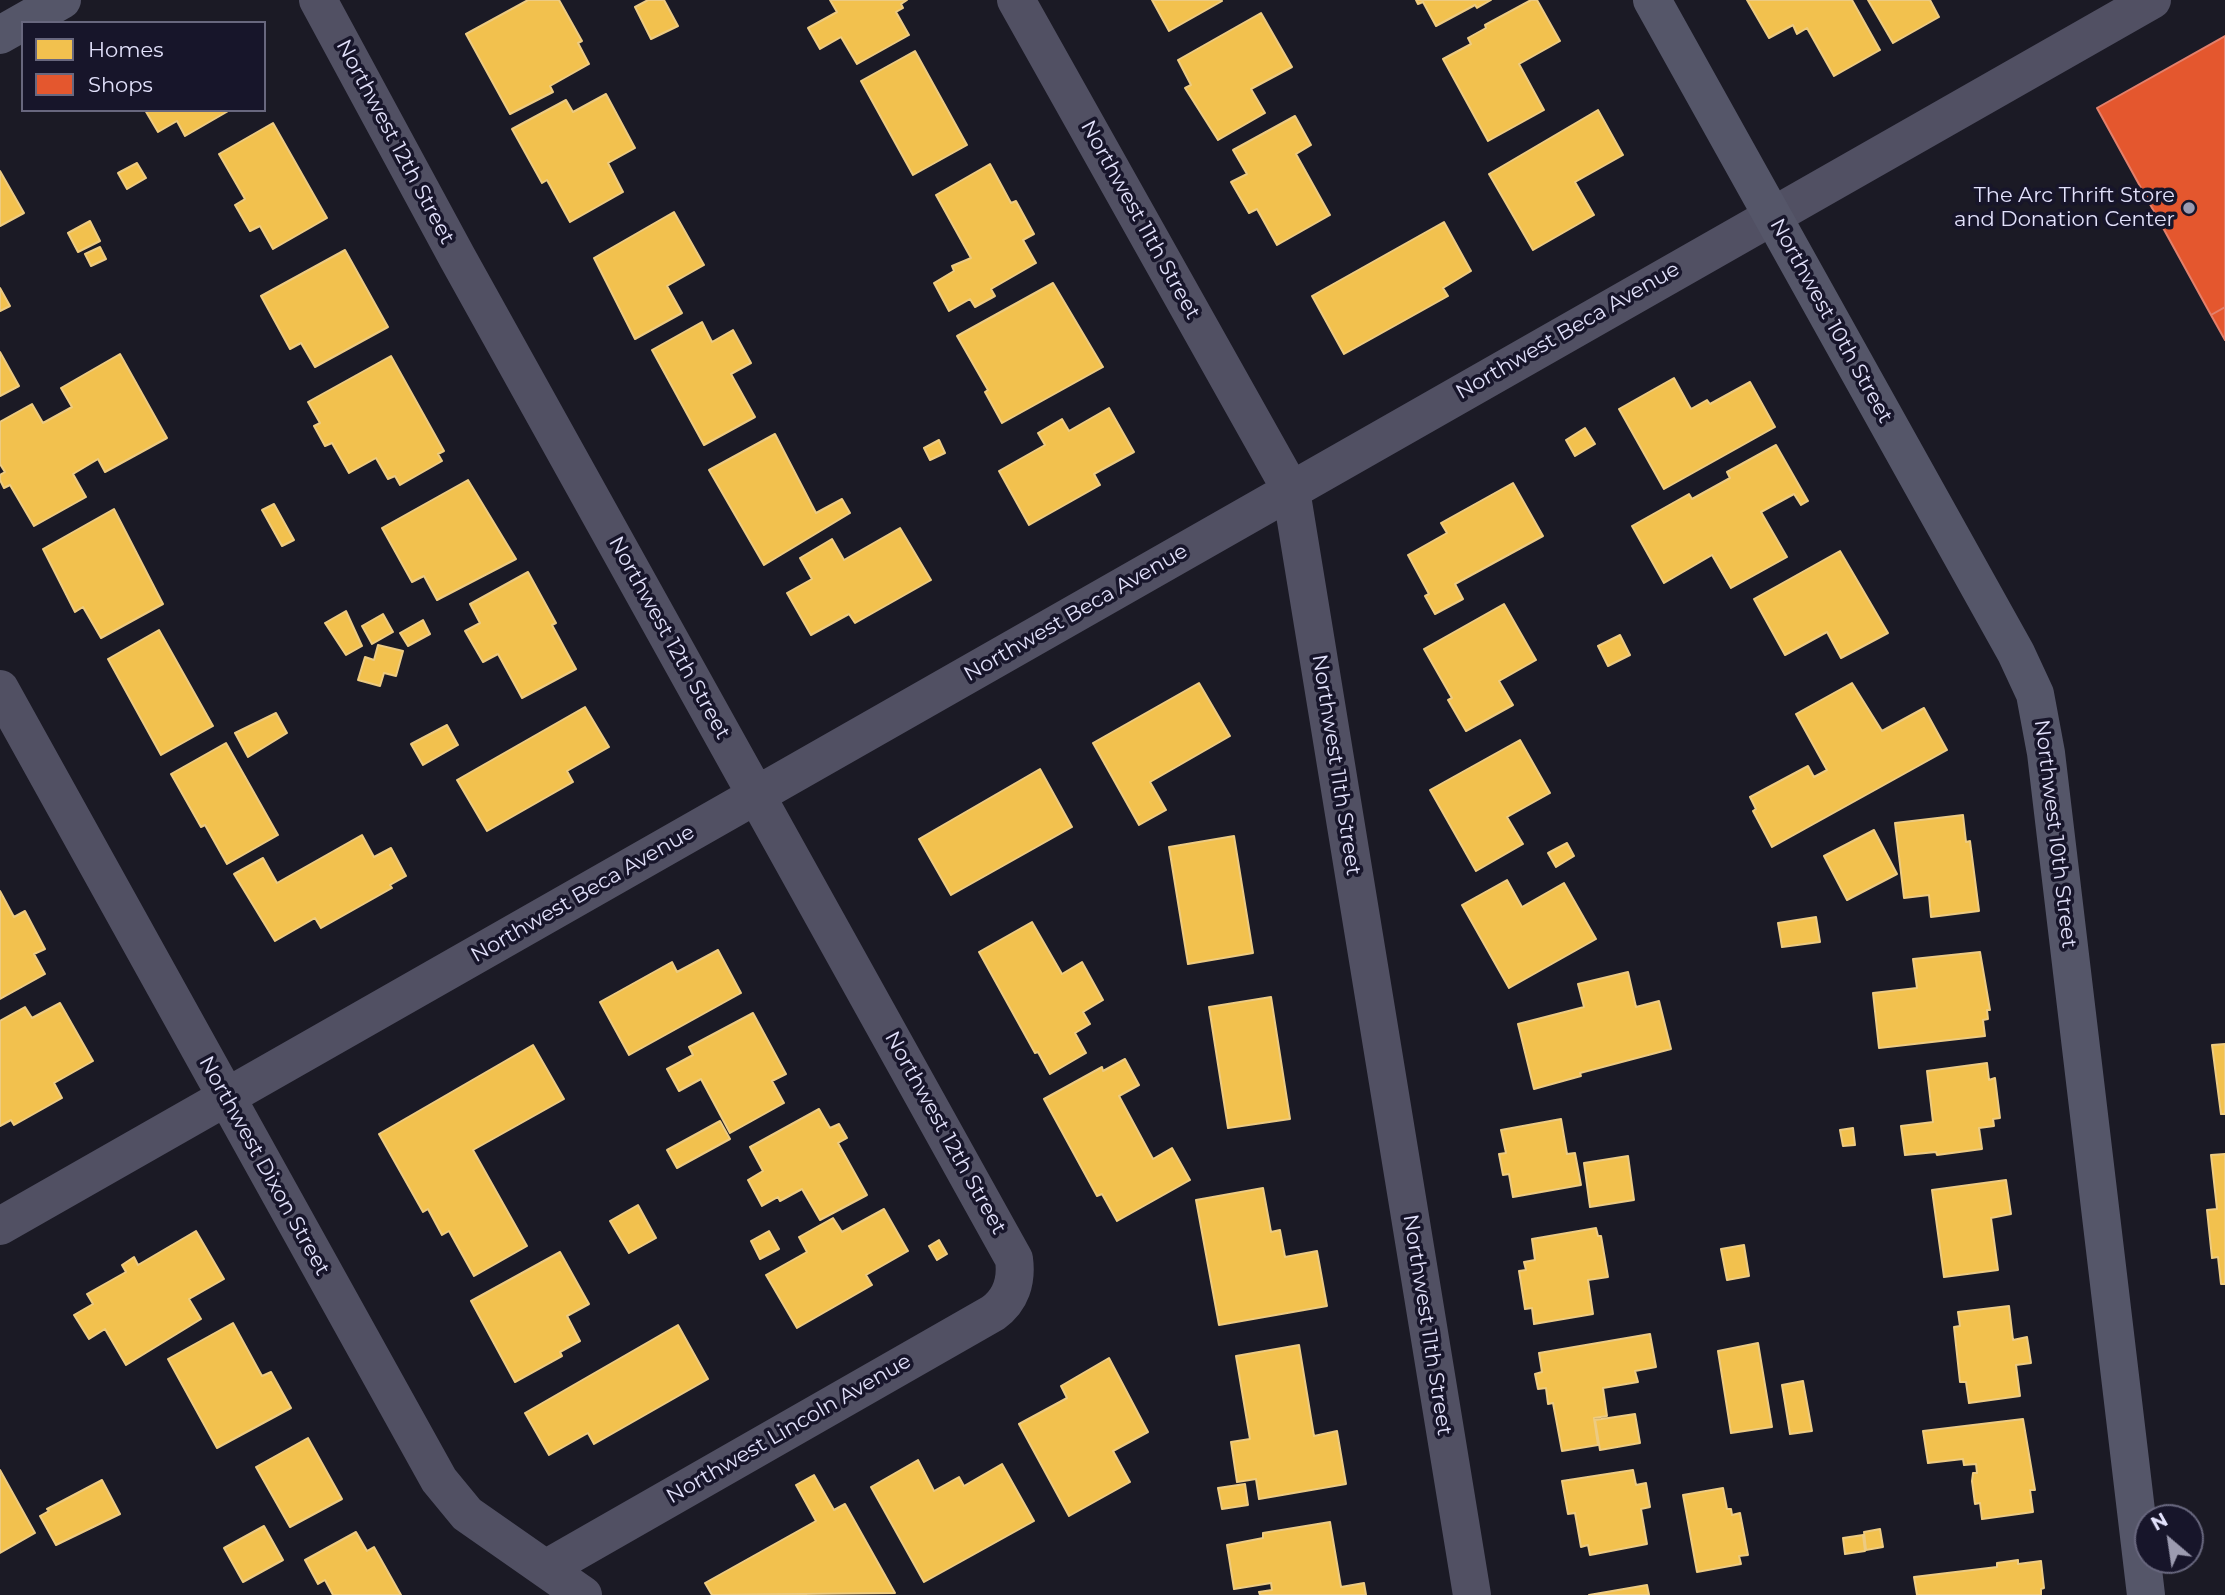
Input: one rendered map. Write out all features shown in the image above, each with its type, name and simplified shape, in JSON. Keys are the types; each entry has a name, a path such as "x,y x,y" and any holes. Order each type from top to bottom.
{"street":[{"path":"25,21 62,0"},
{"name":"Northwest 12th Street","path":"318,0 756,796 1007,1243 1014,1259 1016,1276"},
{"name":"Northwest 11th Street","path":"1016,0 1291,490 1472,1595"},
{"name":"Northwest 10th Street","path":"1652,0 2016,653 2040,712 2146,1595"},
{"name":"Northwest Beca Avenue","path":"0,1226 2152,0"},
{"path":"0,35 21,23"},
{"name":"Northwest Dixon Street","path":"0,690 439,1480 467,1514 583,1595"},
{"name":"Northwest Lincoln Avenue","path":"547,1568 993,1313 1006,1301 1016,1276"}],"building: Homes":[{"path":"528,0 559,0 582,41 578,43 589,64 550,86 553,92 510,114 466,34"},
{"path":"648,0 664,0 678,26 651,39 635,7"},
{"path":"830,0 907,0 901,4 903,8 896,12 909,35 857,64 841,37 820,49 808,28 837,12"},
{"path":"1152,0 1221,0 1222,1 1169,31"},
{"path":"1416,0 1491,0 1477,8 1475,5 1436,26 1423,2 1418,4"},
{"path":"1531,0 1537,0 1560,41 1519,64 1544,110 1488,141 1443,59 1471,44 1468,38 1486,28 1485,25"},
{"path":"1747,0 1852,0 1880,50 1834,76 1807,28 1797,34 1793,25 1769,38"},
{"path":"1868,0 1930,0 1939,17 1893,43"},
{"path":"1261,13 1292,67 1251,89 1265,113 1218,140 1185,88 1191,85 1178,60"},
{"path":"915,51 967,145 913,175 861,81"},
{"path":"606,94 635,148 608,163 623,192 570,222 547,180 542,183 512,129 566,100 573,112"},
{"path":"1598,110 1623,155 1575,182 1594,215 1533,250 1489,174"},
{"path":"146,112 227,112 185,136 177,121 158,132"},
{"path":"1295,116 1311,145 1296,154 1330,215 1277,245 1257,209 1249,213 1231,182 1247,174 1233,150"},
{"path":"273,123 327,218 273,249 260,226 250,231 235,205 245,199 219,154"},
{"path":"137,163 146,178 127,189 118,173"},
{"path":"990,164 1011,203 1016,201 1034,234 1023,240 1036,263 991,289 995,296 975,307 970,299 949,311 934,283 954,271 952,266 971,258 936,195"},
{"path":"0,171 24,213 0,226"},
{"path":"674,212 704,265 667,286 682,313 635,339 594,258"},
{"path":"90,221 100,241 78,252 68,233"},
{"path":"1444,222 1471,271 1443,288 1448,296 1344,354 1312,296"},
{"path":"100,247 106,259 91,266 85,254"},
{"path":"345,250 388,327 315,367 301,343 290,349 261,296"},
{"path":"1053,283 1103,367 1002,423 985,392 988,390 957,336"},
{"path":"0,288 10,306 0,311"},
{"path":"702,322 712,342 733,330 751,363 731,374 755,417 704,445 652,350"},
{"path":"0,352 19,386 0,396"},
{"path":"120,354 167,438 105,472 98,459 73,474 86,497 34,526 10,485 4,488 0,480 0,475 5,472 0,464 0,422 32,404 43,423 72,407 61,388"},
{"path":"391,356 444,451 438,454 442,461 400,485 395,476 388,479 376,458 349,473 332,443 325,446 314,426 320,423 308,402"},
{"path":"1674,378 1691,409 1707,400 1710,404 1750,382 1775,427 1664,489 1619,409"},
{"path":"1109,408 1134,452 1094,474 1100,485 1029,525 999,471 1045,445 1038,433 1062,419 1069,431"},
{"path":"1585,428 1595,444 1575,456 1566,440"},
{"path":"775,434 816,513 842,499 850,513 764,565 709,470"},
{"path":"939,440 945,453 930,460 924,448"},
{"path":"1776,445 1808,501 1801,505 1794,494 1761,512 1787,557 1731,588 1712,555 1664,583 1632,526 1689,494 1692,499 1730,478 1727,472"},
{"path":"468,480 516,559 437,600 424,576 412,582 382,528"},
{"path":"1513,483 1543,536 1455,584 1463,599 1435,614 1425,596 1429,594 1408,555 1447,533 1441,523"},
{"path":"274,504 294,540 282,546 262,510"},
{"path":"114,509 163,604 101,638 83,607 75,612 43,549"},
{"path":"900,528 931,580 855,623 849,614 811,635 787,593 812,579 800,558 832,539 844,560"},
{"path":"1840,551 1888,633 1841,658 1827,632 1785,655 1754,599"},
{"path":"528,572 556,623 552,625 576,669 522,698 498,654 483,662 465,631 480,623 470,604"},
{"path":"1504,604 1536,660 1499,681 1513,705 1466,731 1448,700 1452,698 1424,649"},
{"path":"346,611 362,646 346,655 325,623"},
{"path":"383,614 393,632 372,644 362,626"},
{"path":"423,620 430,634 408,646 400,633"},
{"path":"159,630 213,726 161,755 108,659"},
{"path":"1620,635 1630,655 1608,666 1598,646"},
{"path":"378,645 403,651 396,676 384,673 380,686 358,680 365,657 374,660"},
{"path":"1199,683 1230,736 1150,782 1166,810 1139,825 1093,743"},
{"path":"1852,683 1882,731 1924,708 1947,750 1772,847 1753,811 1756,809 1750,797 1808,766 1814,777 1827,770 1796,714"},
{"path":"585,707 609,747 567,771 573,782 487,831 457,780"},
{"path":"276,713 287,733 248,757 235,733"},
{"path":"447,725 458,745 423,765 411,744"},
{"path":"1520,740 1550,793 1507,817 1523,844 1476,871 1430,790"},
{"path":"226,743 278,835 227,864 205,825 201,827 171,774"},
{"path":"1040,769 1072,827 951,895 919,839"},
{"path":"1963,815 1966,842 1970,841 1979,911 1931,917 1929,895 1904,898 1895,823"},
{"path":"1874,830 1897,874 1847,900 1824,856"},
{"path":"362,835 374,857 391,848 406,876 390,885 392,888 321,928 315,918 275,941 234,874 263,858 277,883"},
{"path":"1234,836 1253,953 1188,964 1169,847"},
{"path":"1567,843 1574,856 1556,867 1548,853"},
{"path":"1507,880 1522,907 1564,883 1596,939 1509,988 1462,905"},
{"path":"0,891 14,917 25,911 45,949 34,954 45,974 0,999"},
{"path":"1816,917 1820,942 1782,947 1778,923"},
{"path":"1032,922 1062,974 1082,962 1103,1000 1083,1012 1090,1024 1075,1033 1086,1053 1050,1074 1038,1052 1035,1053 979,952"},
{"path":"718,950 741,993 629,1055 600,1002 672,962 677,972"},
{"path":"1980,952 1990,1010 1987,1010 1988,1019 1983,1020 1985,1036 1879,1048 1873,993 1917,988 1913,959"},
{"path":"1628,972 1636,1007 1659,1001 1671,1049 1580,1073 1581,1076 1534,1089 1518,1024 1584,1007 1578,984"},
{"path":"1271,997 1290,1119 1228,1128 1209,1007"},
{"path":"60,1003 93,1061 54,1083 62,1098 14,1125 11,1120 0,1126 0,1021 25,1007 32,1018"},
{"path":"753,1013 786,1074 772,1081 784,1103 730,1133 701,1079 679,1091 667,1069 693,1055 689,1047"},
{"path":"2225,1044 2225,1114 2221,1114 2212,1045"},
{"path":"533,1045 564,1099 473,1150 527,1246 474,1276 449,1231 442,1235 428,1209 423,1212 379,1134"},
{"path":"1125,1059 1139,1085 1119,1096 1153,1159 1172,1148 1190,1180 1117,1221 1102,1194 1097,1196 1044,1099 1102,1067 1103,1071"},
{"path":"1987,1063 1989,1080 1995,1078 2000,1118 1993,1119 1994,1126 1979,1128 1982,1149 1937,1155 1936,1152 1905,1155 1901,1126 1933,1122 1927,1071"},
{"path":"819,1109 830,1128 839,1124 847,1138 838,1143 867,1195 820,1220 802,1189 780,1201 778,1197 762,1206 748,1180 763,1171 750,1147"},
{"path":"1561,1119 1567,1154 1575,1153 1581,1185 1513,1197 1509,1174 1503,1175 1499,1154 1506,1153 1501,1130"},
{"path":"720,1121 730,1139 677,1168 667,1150"},
{"path":"1853,1128 1855,1145 1843,1146 1840,1130"},
{"path":"2225,1154 2225,1284 2221,1284 2218,1257 2212,1258 2207,1210 2217,1209 2211,1155"},
{"path":"1628,1156 1634,1200 1590,1207 1584,1163"},
{"path":"2006,1180 2011,1214 1991,1218 1998,1270 1944,1277 1932,1190"},
{"path":"1263,1188 1271,1232 1280,1230 1285,1257 1317,1251 1327,1306 1219,1325 1196,1200"},
{"path":"638,1205 656,1238 629,1253 610,1221"},
{"path":"884,1209 908,1251 866,1275 872,1285 797,1328 766,1275 807,1252 799,1237 833,1218 842,1232"},
{"path":"1596,1228 1598,1236 1601,1236 1608,1277 1588,1280 1593,1314 1534,1324 1532,1308 1525,1309 1519,1271 1526,1270 1524,1262 1535,1260 1532,1239"},
{"path":"196,1231 224,1279 189,1299 201,1319 126,1365 105,1329 89,1339 74,1315 93,1304 87,1294 126,1272 122,1265 134,1257 138,1265"},
{"path":"769,1231 779,1249 760,1259 751,1241"},
{"path":"939,1240 947,1254 937,1260 929,1246"},
{"path":"1744,1245 1749,1276 1727,1280 1721,1249"},
{"path":"560,1252 589,1304 567,1316 580,1341 560,1352 562,1356 515,1382 471,1301"},
{"path":"2009,1306 2013,1340 2027,1337 2031,1363 2016,1365 2020,1396 1969,1403 1966,1382 1960,1382 1954,1327 1960,1326 1958,1312"},
{"path":"233,1323 262,1376 271,1372 291,1408 217,1448 168,1359"},
{"path":"678,1325 708,1379 594,1444 588,1433 549,1455 525,1413"},
{"path":"1650,1334 1656,1367 1635,1371 1638,1382 1603,1388 1607,1416 1594,1418 1598,1445 1562,1451 1553,1403 1548,1404 1546,1388 1538,1389 1535,1374 1542,1372 1539,1353"},
{"path":"1758,1343 1772,1427 1731,1433 1718,1351"},
{"path":"1299,1345 1314,1436 1337,1431 1346,1484 1259,1499 1256,1479 1237,1482 1231,1442 1250,1439 1236,1356"},
{"path":"1109,1358 1148,1432 1113,1451 1130,1482 1069,1516 1019,1424 1067,1398 1061,1386"},
{"path":"1803,1381 1812,1431 1790,1434 1782,1385"},
{"path":"1635,1414 1640,1443 1600,1450 1595,1420"},
{"path":"2023,1419 2035,1490 2030,1490 2033,1512 1982,1519 1980,1503 1975,1504 1972,1481 1973,1473 1977,1473 1976,1464 1964,1465 1963,1459 1928,1463 1923,1431"},
{"path":"308,1438 342,1499 290,1527 256,1467"},
{"path":"918,1460 934,1491 959,1477 964,1486 1002,1464 1034,1521 924,1582 871,1487"},
{"path":"0,1470 35,1533 0,1553"},
{"path":"1633,1470 1636,1485 1646,1483 1650,1507 1641,1509 1647,1544 1590,1555 1588,1545 1581,1547 1575,1513 1568,1514 1562,1481"},
{"path":"814,1475 834,1510 845,1504 895,1593 712,1595 705,1583 816,1521 796,1485"},
{"path":"102,1480 120,1514 56,1545 40,1516 49,1511 47,1509"},
{"path":"1245,1484 1248,1505 1222,1509 1218,1488"},
{"path":"1723,1488 1727,1509 1731,1509 1732,1515 1740,1513 1748,1555 1739,1556 1741,1564 1697,1572 1683,1495"},
{"path":"1330,1522 1341,1587 1364,1583 1366,1595 1260,1595 1259,1592 1272,1590 1271,1583 1234,1589 1227,1545 1263,1538 1263,1533"},
{"path":"264,1526 283,1560 243,1582 224,1548"},
{"path":"1880,1529 1883,1547 1866,1550 1864,1532"},
{"path":"356,1532 367,1551 374,1547 401,1595 333,1595 325,1580 318,1584 305,1560"},
{"path":"1863,1535 1865,1551 1845,1554 1843,1538"},
{"path":"2018,1560 2018,1564 2041,1561 2044,1588 2041,1589 2041,1595 1917,1595 1914,1577 1997,1567 1997,1563"},
{"path":"1647,1585 1649,1595 1589,1595"}],"building: Shops":[{"name":"The Arc Thrift Store and Donation Center","path":"2225,36 2225,307 2211,315 2097,108"},
{"path":"2225,307 2225,340 2211,315"}],"place":[{"name":"The Arc Thrift Store and Donation Center","path":"2189,208"}]}
